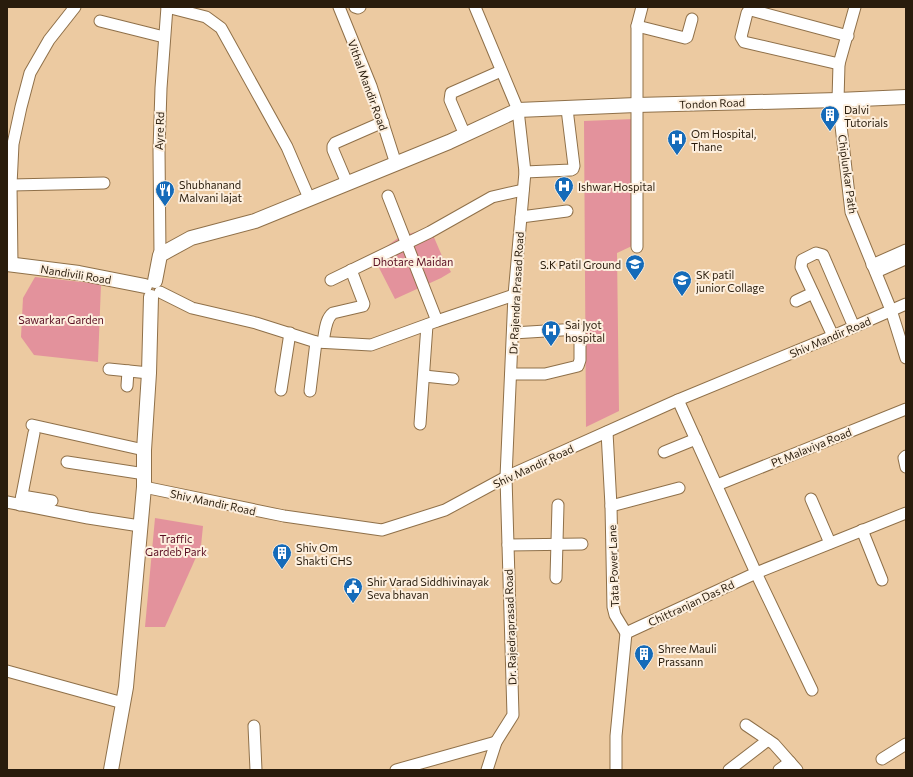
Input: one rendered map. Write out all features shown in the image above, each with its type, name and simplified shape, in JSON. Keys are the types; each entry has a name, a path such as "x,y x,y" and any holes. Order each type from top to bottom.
{"street":[{"path":"9,264 13,144 30,73 49,40 75,7"},
{"path":"167,7 206,17 221,28 287,147 309,198"},
{"name":"Ayre Rd","path":"160,255 158,150 167,7"},
{"name":"Vithal Mandir Road","path":"338,7 371,86 396,164"},
{"path":"355,7 360,7"},
{"name":"Dr Rajendra Prasad Road","path":"475,7 518,110 525,172 514,295 506,477"},
{"path":"637,247 637,26 642,7"},
{"name":"Chiplunkar Path","path":"855,7 839,64 838,100 851,212 891,310 906,355"},
{"path":"839,64 744,42 741,37 747,13 751,10 848,36"},
{"path":"637,26 685,38 692,19"},
{"path":"100,21 164,37"},
{"path":"465,135 450,100 451,93 501,70"},
{"name":"Tondon Road","path":"518,110 906,97"},
{"path":"525,172 573,169 574,166 567,109"},
{"path":"110,770 126,687 144,480 144,450 153,289 160,255 191,238 255,221 396,164 465,135 518,110"},
{"path":"347,183 333,150 333,146 335,143 383,122"},
{"path":"11,185 104,183"},
{"path":"331,280 407,244 492,197 523,190"},
{"path":"388,196 407,244 432,323 424,376 420,424"},
{"path":"521,214 563,208"},
{"path":"833,336 801,267 802,260 816,253 823,255 854,327"},
{"path":"874,268 904,255"},
{"name":"Nandivili Road","path":"9,264 79,273 153,289"},
{"path":"310,391 320,342 327,319 333,313 363,306 364,304 352,270"},
{"path":"153,289 192,308 256,323 320,342 371,345 514,295"},
{"path":"796,301 813,293"},
{"name":"Shiv Mandir Road","path":"67,462 284,516 382,530 445,510 506,477 606,432 906,304"},
{"path":"511,374 545,374 578,366 580,360 580,331 578,330 513,333"},
{"path":"281,390 290,334"},
{"path":"108,369 149,373"},
{"path":"127,386 128,371"},
{"path":"424,376 453,378"},
{"path":"678,400 756,573 812,690"},
{"name":"Pt Malaviya Road","path":"717,485 906,409"},
{"path":"21,501 33,429 144,450"},
{"name":"Tata Power Lane","path":"606,432 611,506 614,611 626,633"},
{"path":"664,452 696,439"},
{"path":"906,456 904,458 906,467"},
{"name":"Dr. Rajedraprasad Road","path":"487,770 496,742 513,715 506,477"},
{"path":"611,506 679,488"},
{"path":"811,499 830,543"},
{"path":"21,501 88,518 140,526"},
{"path":"7,502 52,501"},
{"path":"556,578 558,505"},
{"name":"Chittranjan Das Rd","path":"626,633 756,573 906,513"},
{"path":"862,530 882,580"},
{"path":"508,545 582,544"},
{"path":"616,770 616,736 626,633"},
{"path":"7,671 123,703"},
{"path":"746,725 768,740 793,766 779,770"},
{"path":"254,726 256,770"},
{"path":"729,770 768,740"},
{"path":"396,770 496,742"},
{"path":"882,759 906,744"}],"green space":[{"path":"634,119 634,245 617,253 619,411 586,427 584,121"},
{"name":"Dhotare Maidan","path":"430,228 442,256 451,272 395,299 373,256 401,236"},
{"name":"Sawarkar Garden","path":"35,277 101,284 98,362 34,355 21,337 23,298"},
{"name":"Traffic Gardeb Park","path":"155,518 203,526 201,546 165,627 145,627"}],"place":[{"name":"Dalvi Tutorials","path":"830,132"},
{"name":"Om Hospital, Thane","path":"677,156"},
{"name":"Ishwar Hospital","path":"564,203"},
{"name":"Shubhanand Malvani lajat","path":"165,207"},
{"name":"S.K Patil Ground","path":"635,281"},
{"name":"SK patil junior Collage","path":"682,297"},
{"name":"Sai Jyot hospital","path":"551,347"},
{"name":"Shiv Om Shakti CHS","path":"282,570"},
{"name":"Shir Varad Siddhivinayak Seva bhavan","path":"353,604"},
{"name":"Shree Mauli Prassann","path":"644,671"}]}
